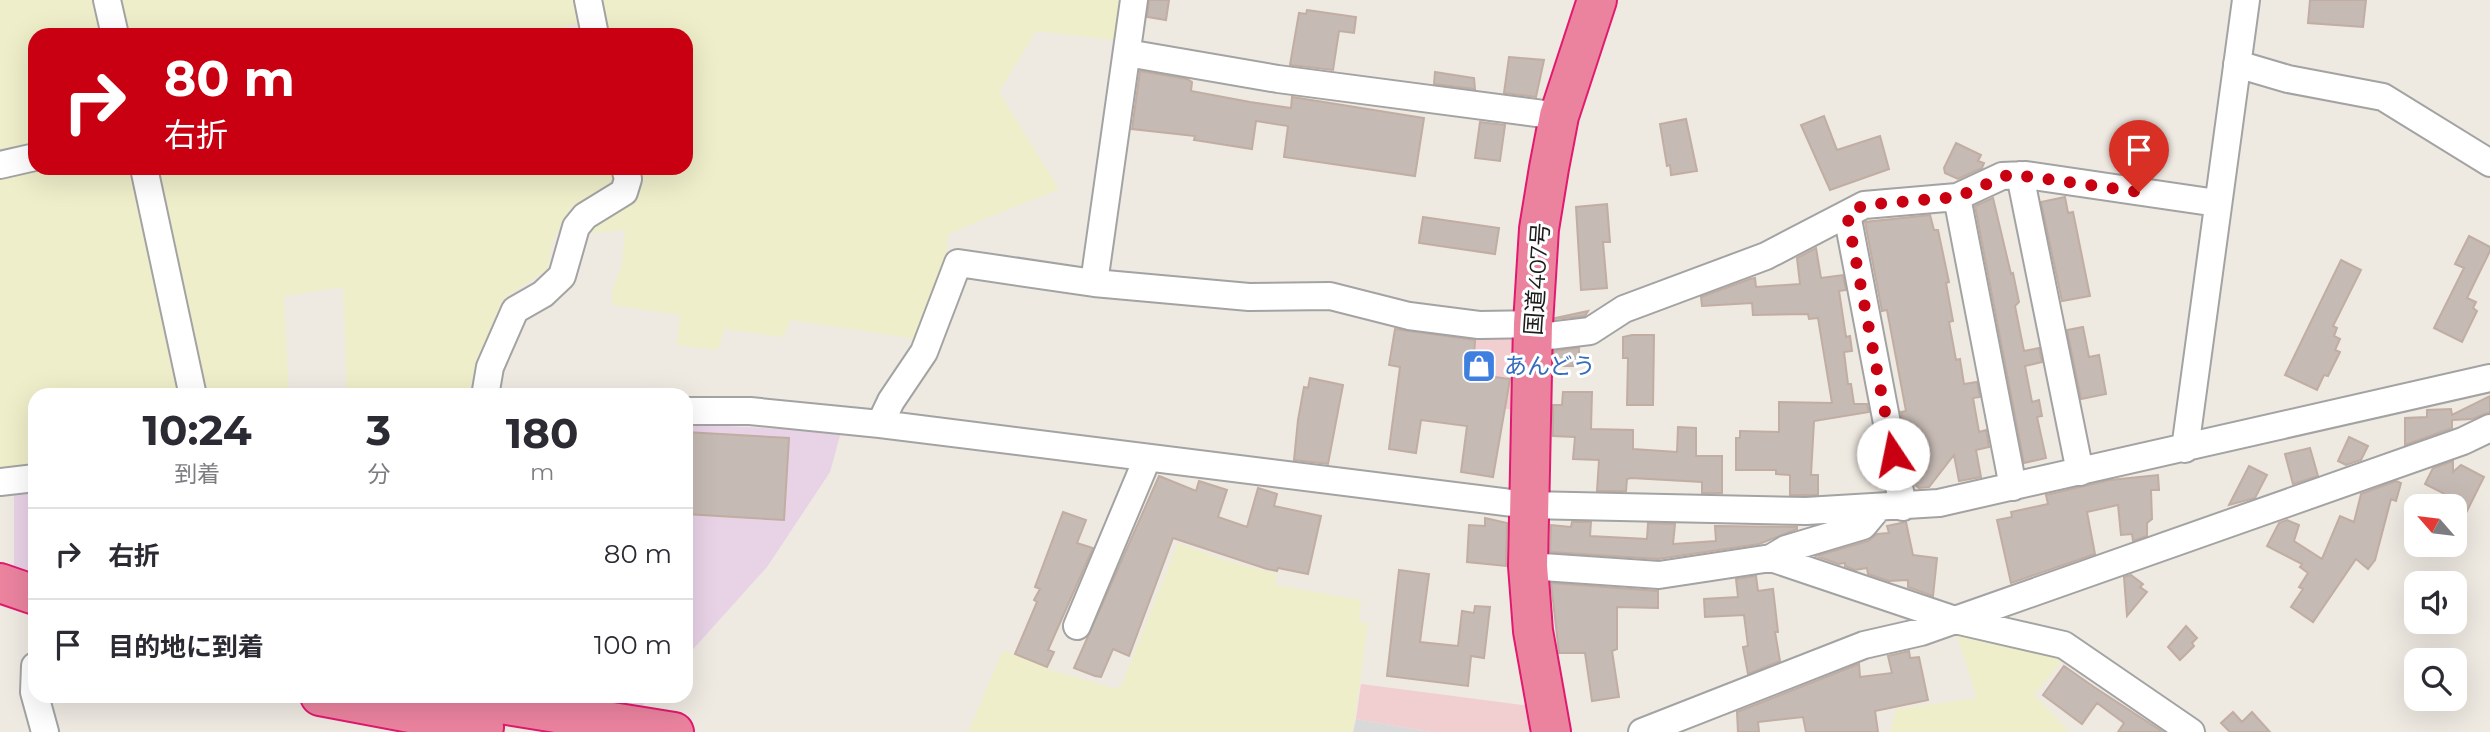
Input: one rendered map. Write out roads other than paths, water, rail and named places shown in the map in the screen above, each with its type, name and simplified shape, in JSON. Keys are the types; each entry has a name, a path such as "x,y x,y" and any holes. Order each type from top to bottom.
{"highway":[{"name":"国道407号","path":"1552,732 1534,631 1528,566 1533,331 1539,229 1559,116 1597,0"},
{"path":"0,583 28,593"},
{"path":"0,609 28,618"},
{"path":"358,703 514,732"},
{"path":"494,703 674,732"}],"street":[{"path":"107,0 113,28"},
{"path":"588,0 589,28"},
{"path":"1094,283 1134,0"},
{"path":"2185,449 2246,0"},
{"path":"1127,53 1278,79 1559,116"},
{"path":"2237,64 2288,79 2383,97 2490,163"},
{"path":"0,164 28,158"},
{"path":"146,175 192,388"},
{"path":"486,388 490,367 515,310 543,294 562,276 576,227 585,216 624,192 627,175"},
{"path":"880,424 891,401 925,352 958,263 1094,283 1249,297 1330,296 1409,316 1533,331 1590,331 1624,309 1766,256 1864,205 1957,197 2002,176 2020,175 2217,203"},
{"path":"2020,175 2080,472"},
{"path":"1957,197 2014,487"},
{"path":"1847,214 1891,508"},
{"path":"693,411 750,411 880,424 1528,505 1780,511 1891,508 2014,487 2490,378"},
{"path":"1642,732 1821,660 1955,620 2463,442 2490,428"},
{"path":"1077,626 1147,459"},
{"path":"0,482 28,479"},
{"path":"1528,566 1659,575 1771,558 1786,549 1863,526 1891,508"},
{"path":"1771,558 1955,620 2064,645 2191,732"},
{"path":"37,703 45,732"}],"place":[{"name":"あんどう","path":"1479,366"}]}
